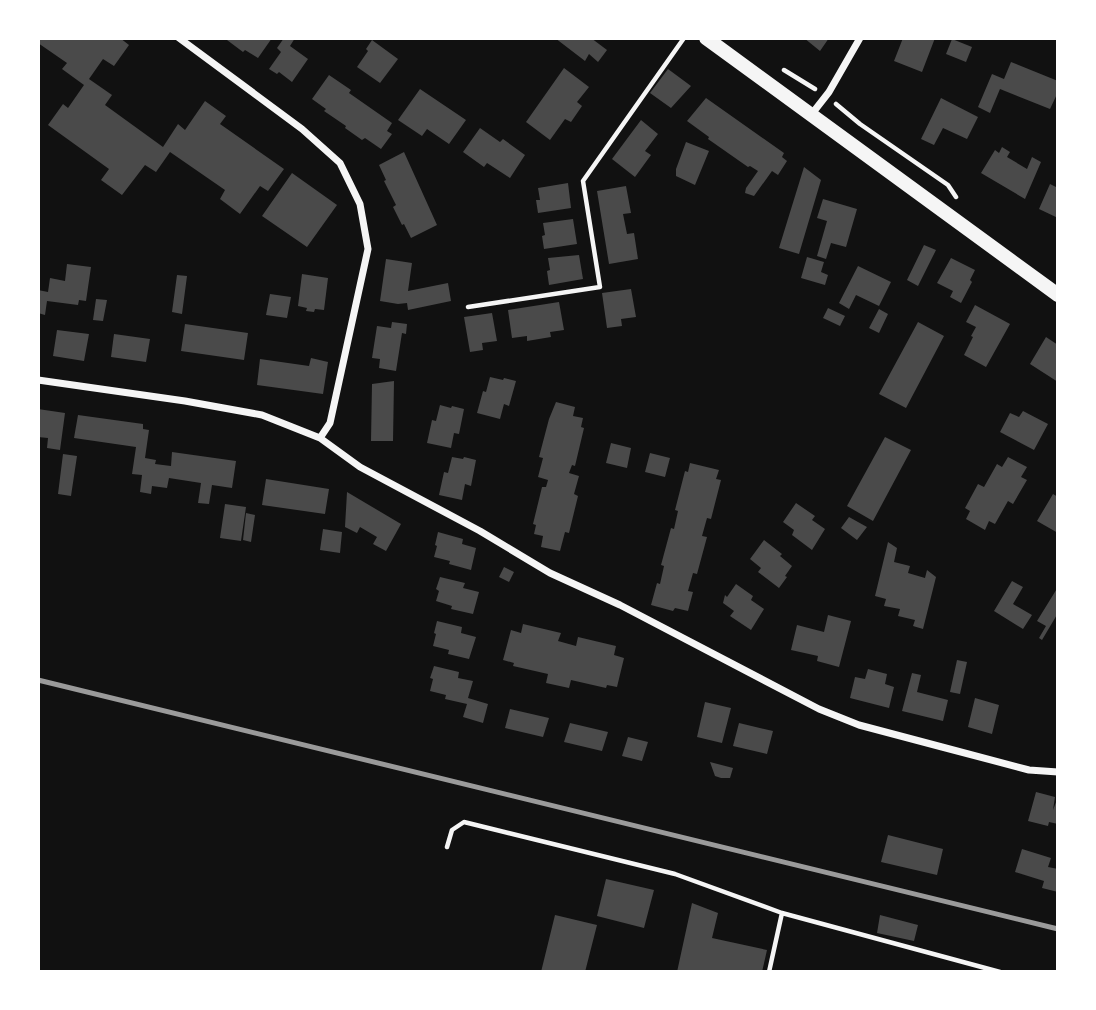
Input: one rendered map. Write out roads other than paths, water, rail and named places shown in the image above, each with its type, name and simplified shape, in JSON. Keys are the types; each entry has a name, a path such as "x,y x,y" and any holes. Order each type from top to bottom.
{"main road":[{"path":"706,38 1058,295"}],"street":[{"path":"178,38 302,128 340,163 360,204 368,249 330,423 320,438"},
{"path":"811,115 829,92 860,38"},
{"path":"38,380 262,415 320,438 360,467 480,531 550,573 620,605 819,709 859,725 1029,770 1058,772"}],"lane":[{"path":"468,307 600,287 583,181 684,38"}],"railway":[{"path":"38,680 1058,929"}]}
